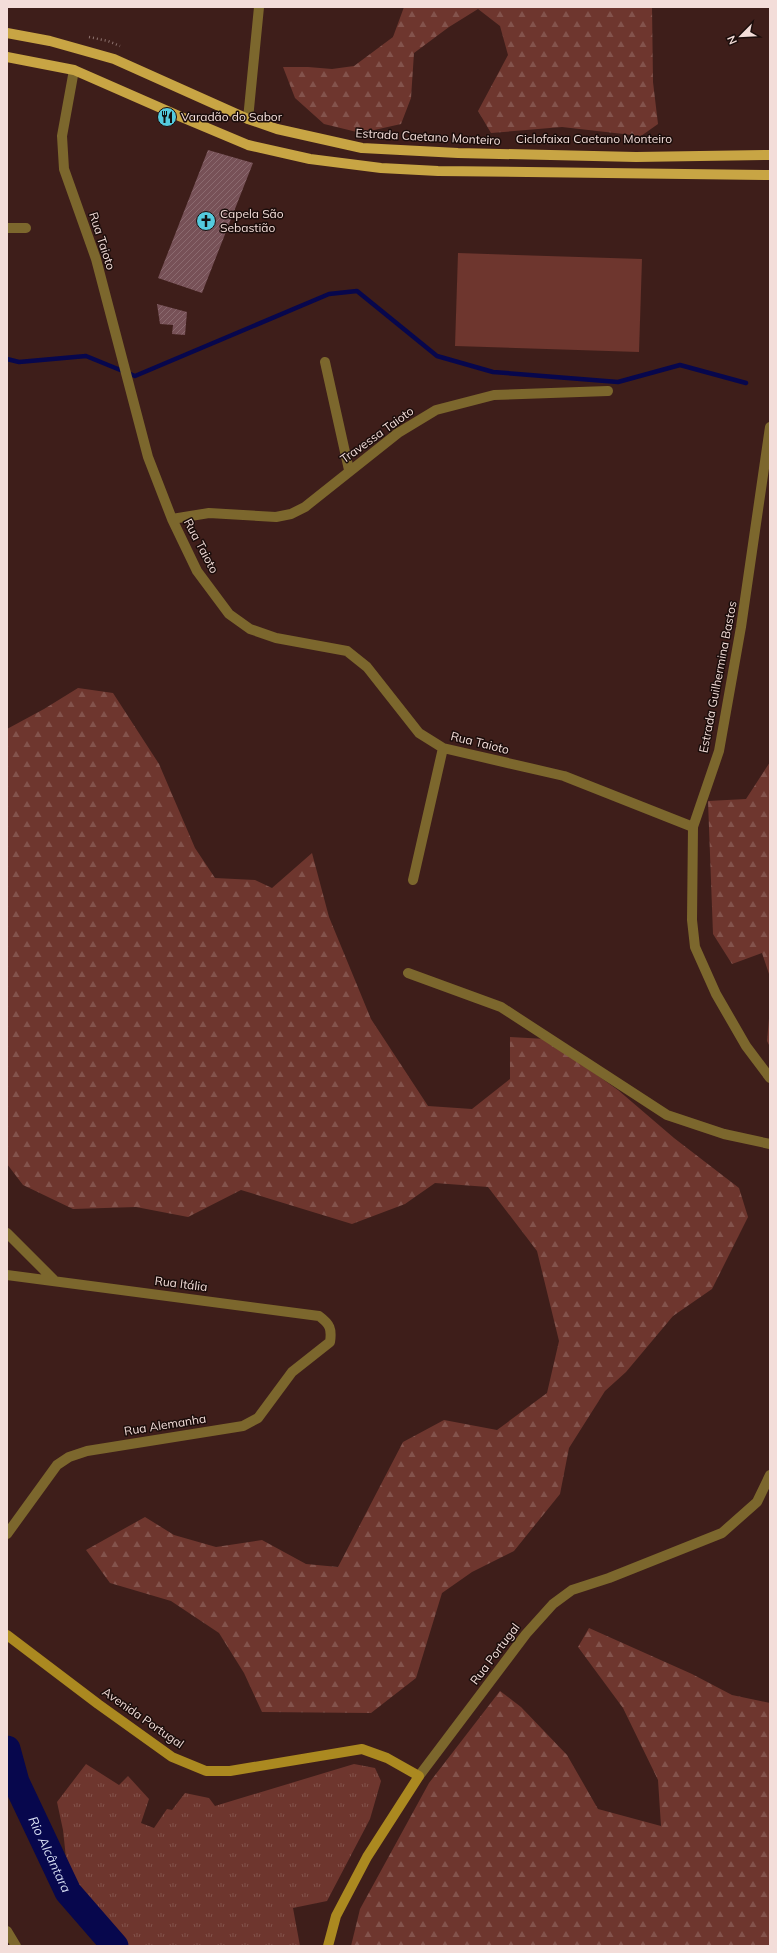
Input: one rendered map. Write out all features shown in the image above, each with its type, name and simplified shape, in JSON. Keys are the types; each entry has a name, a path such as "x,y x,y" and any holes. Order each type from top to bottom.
{"main road":[{"name":"Estrada Caetano Monteiro","path":"7,32 114,59 248,119 277,129 362,148 458,153 636,157 770,156"},
{"path":"7,57 74,70 248,145 310,160 381,168 438,171 770,175"}],"street":[{"path":"248,119 259,7"},
{"name":"Rua Taioto","path":"74,70 62,136 64,169 96,259 120,357 148,457 172,519 197,571 229,614 250,629 276,638 347,651 367,667 419,733 443,748 564,776 693,827"},
{"path":"7,228 26,228"},
{"path":"325,362 349,470"},
{"name":"Travessa Taioto","path":"172,519 209,514 276,517 291,514 305,507 349,470 398,433 436,410 494,395 608,391"},
{"name":"Estrada Guilhermina Bastos","path":"770,427 742,627 719,751 693,827 692,920 695,947 716,994 738,1033 770,1078"},
{"path":"413,880 443,748"},
{"path":"408,973 501,1007 667,1115 724,1134 770,1144"},
{"path":"7,1232 54,1280"},
{"name":"Rua Itália","path":"7,1275 319,1316 329,1323 332,1330 330,1342"},
{"name":"Rua Alemanha","path":"7,1534 57,1466 69,1457 87,1451 243,1426 258,1418 292,1372 330,1342"},
{"name":"Rua Portugal","path":"328,1946 336,1916 367,1857 419,1776 526,1634 553,1604 572,1590 609,1578 722,1533 757,1502 770,1475"},
{"name":"Avenida Portugal","path":"7,1635 98,1704 172,1756 206,1770 230,1771 362,1749 387,1758 419,1776"},
{"path":"7,1932 16,1946"}],"path":[{"path":"85,37 108,41 123,48"}],"green space":[{"path":"404,7 652,7 653,82 658,124 641,136 562,127 491,133 478,111 508,55 500,26 478,9 449,27 414,53 411,98 401,124 361,133 324,124 295,98 283,67 332,69 354,66 393,37"},
{"path":"458,253 642,259 639,352 455,346"},
{"path":"78,688 113,693 159,764 195,848 215,878 255,880 272,888 312,853 329,917 371,1019 428,1106 472,1109 510,1079 510,1037 546,1039 618,1090 674,1138 739,1188 748,1217 712,1289 673,1316 626,1372 605,1391 569,1448 560,1494 514,1551 472,1572 442,1593 416,1678 371,1713 262,1712 244,1673 219,1633 171,1601 110,1583 86,1550 145,1517 174,1535 216,1547 262,1540 306,1564 338,1567 403,1442 444,1420 497,1430 547,1393 559,1341 537,1251 488,1187 435,1183 405,1204 352,1224 241,1190 188,1217 136,1207 73,1209 23,1185 7,1164 7,729"},
{"path":"770,762 770,977 762,953 732,964 713,934 708,801 746,799"},
{"path":"770,1007 770,1047 767,1041"},
{"path":"589,1628 692,1674 732,1695 770,1703 770,1946 351,1946 360,1909 429,1783 500,1691 521,1707 567,1755 598,1809 661,1826 658,1780 623,1708 578,1647"},
{"path":"86,1764 119,1785 128,1776 149,1799 141,1823 154,1828 167,1809 172,1810 185,1793 209,1798 215,1806 354,1764 375,1768 381,1781 370,1819 327,1901 293,1908 300,1946 124,1946 85,1902 67,1867 63,1830 57,1802"}],"building":[{"name":"Capela São Sebastião","path":"208,150 253,163 202,293 158,278"},
{"path":"157,304 187,312 185,335 172,334 173,325 160,324"}],"waterway":[{"path":"7,359 19,362 86,356 135,376 329,294 357,291 437,356 493,372 618,382 680,365 746,383"},
{"name":"Rio Alcântara","path":"7,1749 16,1782 68,1892 115,1946"}],"place":[{"name":"Varadão do Sabor","path":"167,117"},
{"name":"Capela São Sebastião","path":"206,221"}]}
